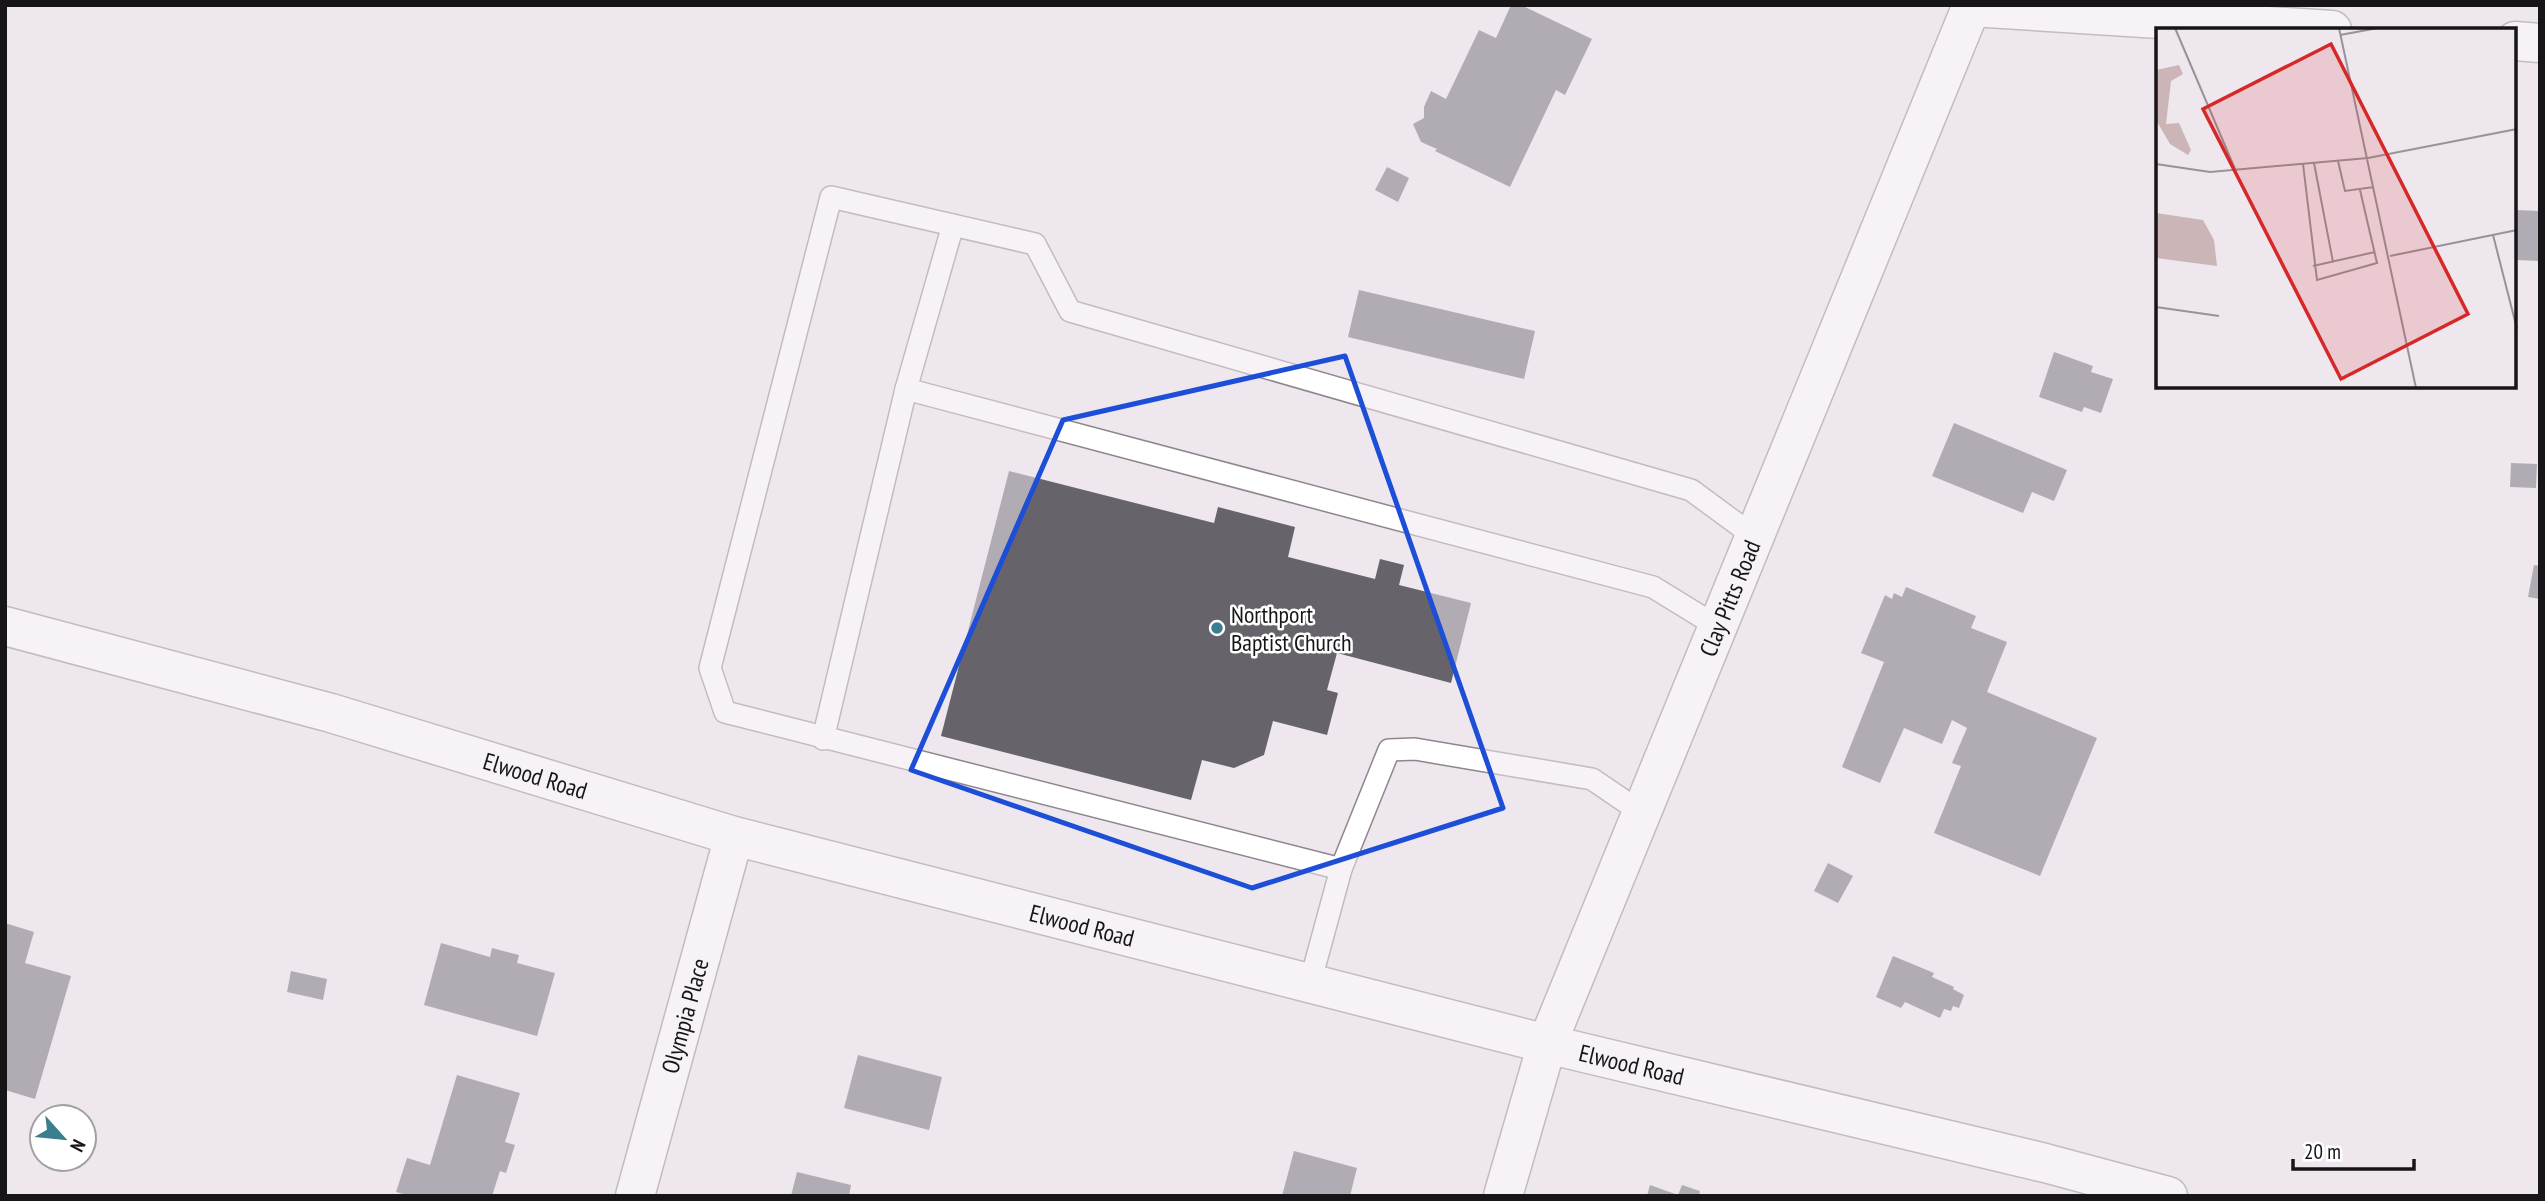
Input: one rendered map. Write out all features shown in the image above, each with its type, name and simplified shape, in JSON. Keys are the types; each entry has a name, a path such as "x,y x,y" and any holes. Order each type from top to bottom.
{"main road":[{"path":"1972,6 2302,28"},
{"name":"Clay Pitts Road","path":"1503,1196 1547,1044 1972,6"},
{"path":"2517,41 2540,43"},
{"name":"Elwood Road","path":"5,626 331,713 734,836 1547,1044 2033,1160 2168,1196"},
{"name":"Olympia Place","path":"635,1196 734,836"}],"lane":[{"path":"1341,869 725,712 710,668 831,197 1035,244 1070,310 1691,491 1755,537"},
{"path":"823,739 906,389 953,225"},
{"path":"906,389 1653,587 1718,627"},
{"path":"1310,984 1341,869 1389,750 1415,749 1592,779 1642,813"}],"highlighted area":[{"path":"1345,356 1503,808 1252,888 911,770 1063,420"}],"building":[{"path":"1511,5 1521,5 1592,39 1565,95 1556,90 1510,187 1421,142 1413,124 1424,118 1424,107 1431,91 1446,99 1479,30 1496,38"},
{"path":"1387,167 1409,178 1398,202 1375,190"},
{"path":"2517,210 2540,211 2540,261 2517,260"},
{"path":"1359,290 1535,331 1524,379 1348,337"},
{"path":"2054,352 2093,366 2091,372 2113,379 2101,413 2084,407 2082,412 2039,397"},
{"path":"1954,423 2067,470 2054,501 2032,492 2023,513 1932,476"},
{"path":"2511,463 2537,464 2536,488 2510,487"},
{"name":"Northport Baptist Church","path":"1009,471 1214,523 1218,507 1295,527 1288,557 1375,579 1380,559 1404,565 1399,585 1471,603 1451,683 1337,653 1327,690 1338,693 1327,735 1273,721 1264,755 1234,768 1202,760 1191,800 941,736"},
{"path":"2534,565 2540,566 2540,599 2528,597"},
{"path":"1906,587 1976,616 1971,628 2007,642 1987,692 2097,738 2040,876 1934,833 1961,766 1952,763 1967,728 1952,720 1942,744 1904,728 1880,783 1842,767 1884,662 1861,653 1885,595 1892,599 1894,593 1902,597"},
{"path":"1828,863 1853,876 1838,903 1814,891"},
{"path":"5,923 34,932 25,963 71,976 35,1099 5,1090"},
{"path":"441,943 490,957 492,948 519,955 517,963 555,973 537,1036 424,1005"},
{"path":"1893,956 1934,973 1932,977 1954,987 1953,989 1964,995 1959,1008 1953,1006 1951,1011 1944,1009 1940,1018 1905,1002 1901,1008 1876,997"},
{"path":"291,971 327,979 323,1000 287,992"},
{"path":"858,1055 942,1077 929,1130 844,1108"},
{"path":"457,1075 520,1093 505,1142 515,1145 506,1173 500,1171 492,1196 410,1196 396,1192 407,1158 430,1165"},
{"path":"1294,1151 1357,1168 1350,1196 1282,1196"},
{"path":"797,1172 851,1185 849,1196 791,1196"},
{"path":"1650,1185 1678,1195 1682,1185 1700,1191 1699,1196 1647,1196"}],"place":[{"name":"Northport Baptist Church","path":"1217,628"}]}
